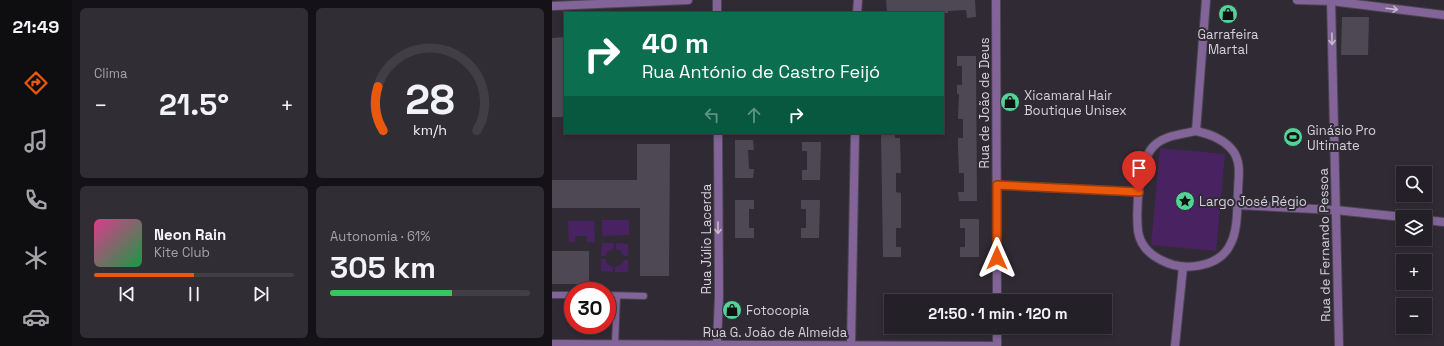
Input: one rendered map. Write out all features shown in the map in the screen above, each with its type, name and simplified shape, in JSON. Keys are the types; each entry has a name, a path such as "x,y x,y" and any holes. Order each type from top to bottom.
{"street":[{"path":"552,6 688,0"},
{"path":"717,0 717,12"},
{"path":"857,12 858,0"},
{"name":"Rua de João de Deus","path":"996,0 997,294"},
{"path":"1196,131 1206,0"},
{"path":"1297,0 1331,1 1444,15"},
{"name":"Rua de Fernando Pessoa","path":"1331,1 1339,346"},
{"path":"1196,131 1217,138 1232,151 1237,159 1239,169 1237,205 1233,236 1230,245 1224,252 1206,264 1183,267 1164,261 1153,255 1140,240 1137,212 1139,192 1146,159 1155,145 1163,139 1196,131"},
{"name":"Rua Júlio Lacerda","path":"717,344 719,296 718,134"},
{"path":"851,344 855,134"},
{"path":"997,185 1139,192"},
{"path":"1237,205 1335,210 1396,216"},
{"path":"1432,221 1444,222"},
{"path":"1175,346 1183,267"},
{"path":"997,334 998,345"},
{"name":"Rua G. João de Almeida","path":"552,344 998,345"}],"lane":[{"path":"552,295 564,295"},
{"path":"616,344 617,296 644,296"}],"shaded area":[{"path":"1160,148 1225,154 1216,251 1151,245"},
{"path":"602,220 629,220 629,235 602,236"},
{"path":"568,221 594,221 595,242 587,242 587,236 575,236 575,242 569,242"},
{"path":"602,243 614,243 613,249 607,252 606,256 601,256"},
{"path":"616,243 628,244 628,256 624,256 621,251 616,249"},
{"path":"601,259 605,259 607,264 613,267 613,272 601,271"},
{"path":"628,259 628,272 615,272 615,267 622,264 624,260"}],"building":[{"path":"886,0 975,0 976,17 967,18 966,10 948,11 948,13 887,12"},
{"path":"1342,17 1369,17 1368,55 1341,55"},
{"path":"564,37 564,117 552,117 552,38"},
{"path":"957,56 976,56 977,201 959,201 958,192 964,192 964,173 959,173 958,138 963,138 963,119 958,119 959,94 957,94 957,85 962,85 962,66 957,66"},
{"path":"881,134 895,134 895,138 900,138 901,173 896,173 896,192 901,193 901,228 896,228 896,247 901,247 901,257 883,257"},
{"path":"735,140 753,140 754,150 748,150 749,169 754,169 753,178 735,178"},
{"path":"802,142 821,142 820,180 802,180 802,170 807,170 807,151 802,151"},
{"path":"637,144 670,144 669,276 640,276 640,208 552,208 552,180 637,180"},
{"path":"735,200 754,200 754,209 749,209 749,228 754,228 754,238 735,238"},
{"path":"801,200 820,200 819,238 801,238 801,228 806,228 806,209 801,209"},
{"path":"960,219 979,219 979,257 960,257 960,247 965,247 965,228 960,228"},
{"path":"552,251 589,251 589,282 564,282 564,284 552,284"}],"place":[{"name":"Garrafeira Martal","path":"1228,14"},
{"name":"Xicamaral Hair Boutique Unisex","path":"1010,102"},
{"name":"Ginásio Pro Ultimate","path":"1293,137"},
{"name":"Largo José Régio","path":"1185,201"},
{"name":"Fotocopia","path":"732,310"}],"route":[{"path":"997,258 997,185 1139,192"}]}
